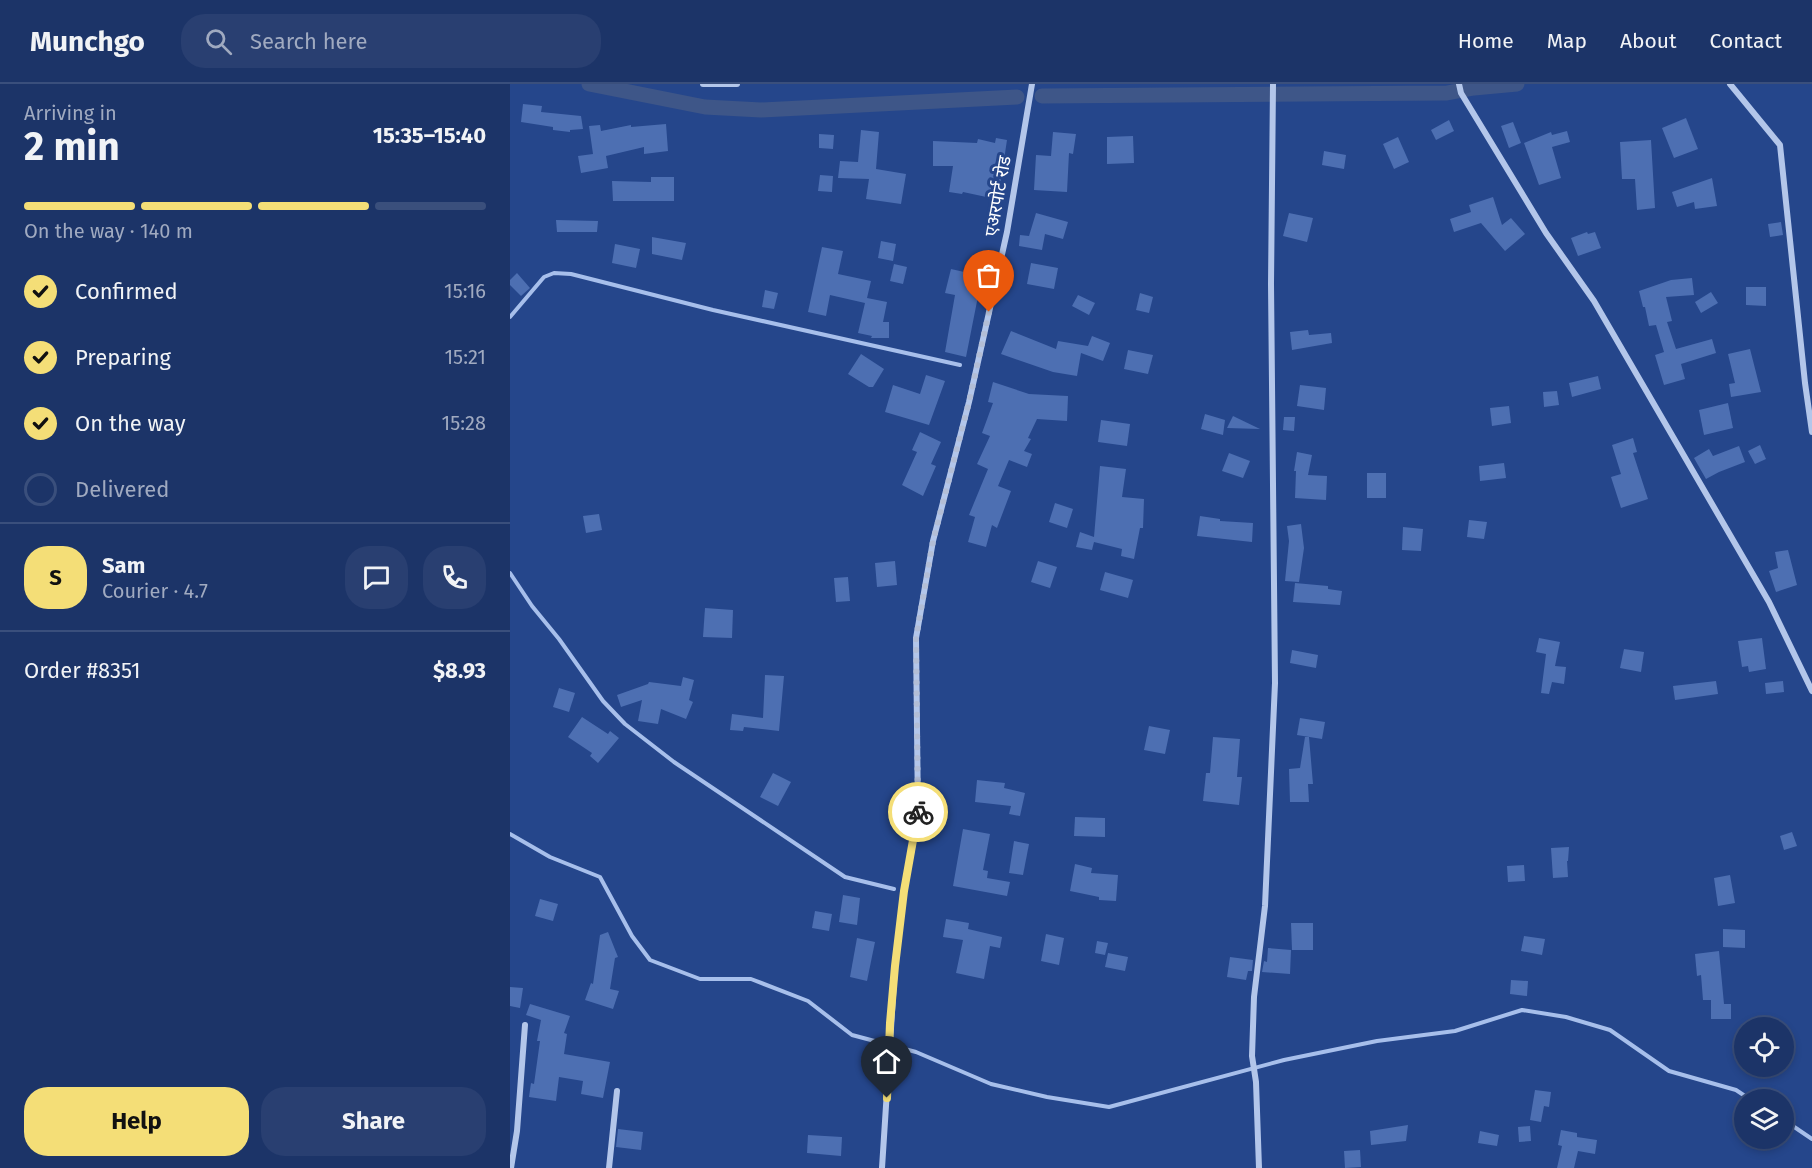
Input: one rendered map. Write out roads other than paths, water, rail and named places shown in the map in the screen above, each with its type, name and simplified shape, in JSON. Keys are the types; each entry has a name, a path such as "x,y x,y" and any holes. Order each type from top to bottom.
{"street":[{"path":"703,84 737,84"},
{"name":"एअरपोर्ट रोड","path":"882,1168 890,1023 904,891 918,816 916,638 933,541 969,402 1007,232 1032,84"},
{"path":"1459,84 1461,93 1546,233 1594,301 1769,602 1812,691"},
{"path":"1730,84 1780,145 1812,432"},
{"path":"1259,1168 1256,1082 1252,1056 1254,997 1264,906 1275,682 1271,284 1273,85"},
{"path":"512,1168 525,1025"},
{"path":"609,1168 617,1091"}],"waterway":[{"path":"589,84 705,107 761,110 1017,97"},
{"path":"1042,96 1447,93 1517,84"},
{"path":"510,317 544,277 554,273 571,274 713,310 960,365"},
{"path":"510,573 603,701 625,724 674,762 845,877 894,889"},
{"path":"510,834 550,857 600,877 632,936 650,960 700,979 751,979 808,1001 852,1035 916,1052 991,1084 1047,1097 1109,1107 1284,1060 1377,1041 1455,1031 1522,1010 1566,1017 1610,1030 1669,1071 1734,1089"},
{"path":"1794,1127 1812,1139"}]}
